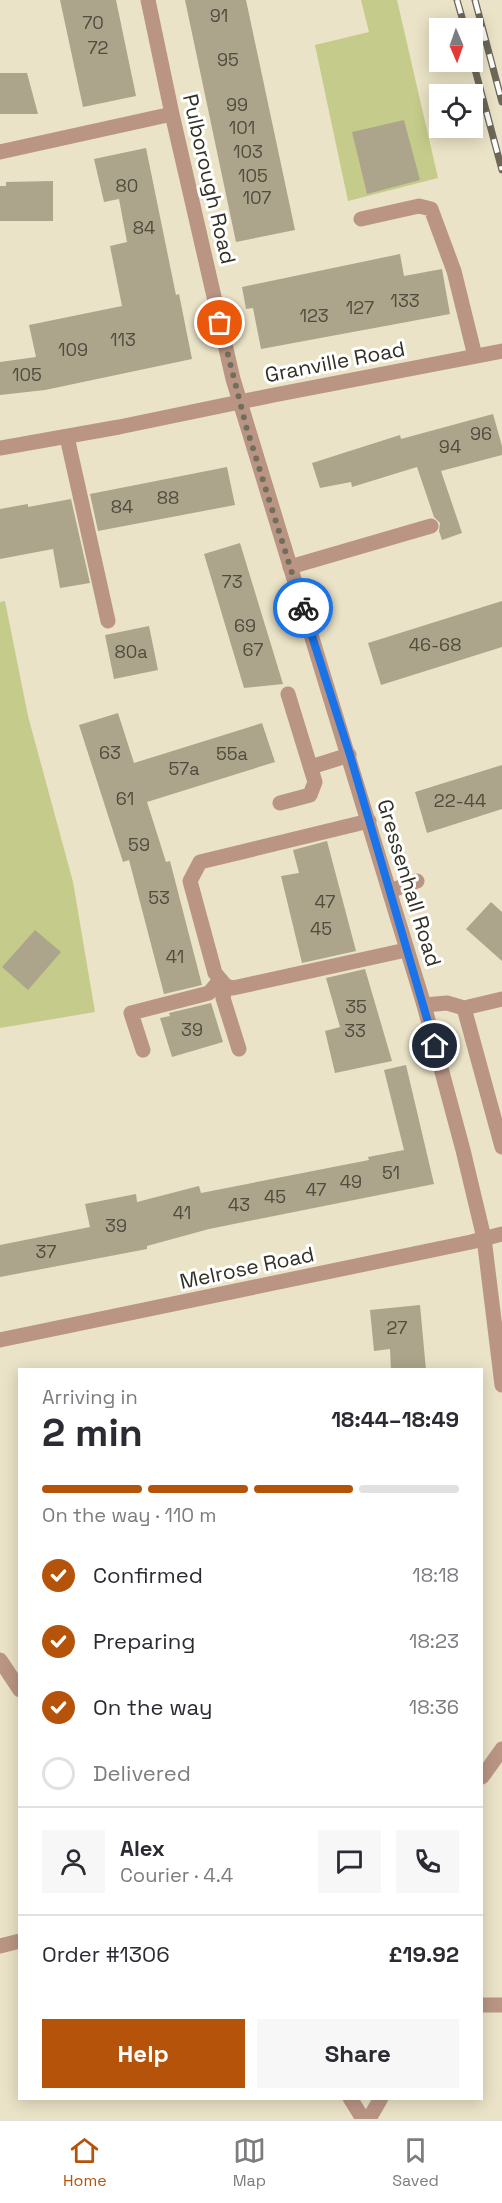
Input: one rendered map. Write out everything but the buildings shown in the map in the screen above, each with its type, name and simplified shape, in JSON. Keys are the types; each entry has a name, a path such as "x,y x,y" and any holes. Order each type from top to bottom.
{"street":[{"name":"Pulborough Road","path":"148,0 172,114 240,402"},
{"path":"0,152 172,114"},
{"path":"361,219 419,206 431,209 454,271 475,356"},
{"name":"Granville Road","path":"0,448 67,437 502,351"},
{"name":"Gressenhall Road","path":"240,402 350,755 424,1005 463,1150 484,1238 502,1384"},
{"path":"67,437 108,621"},
{"path":"290,567 431,526"},
{"path":"279,803 310,795 315,782 288,694"},
{"path":"311,767 350,755"},
{"path":"369,821 200,862 190,881 215,973 223,983 233,988 406,950"},
{"path":"390,891 417,881"},
{"path":"223,983 223,998 238,1049"},
{"path":"143,1050 131,1013 209,993 223,983"},
{"path":"424,1005 447,1003 464,1008 502,999"},
{"path":"464,1008 502,1147"},
{"name":"Melrose Road","path":"0,1340 502,1234"},
{"path":"0,1660 18,1687"},
{"path":"483,1776 502,1749"},
{"path":"0,1946 18,1942"},
{"path":"483,2005 502,2005"},
{"path":"351,2100 363,2119"},
{"path":"369,2119 380,2100"}],"green space":[{"path":"361,0 397,0 438,178 348,201 315,45 369,32"},
{"path":"5,601 28,716 73,882 95,1012 0,1028 0,602"}],"railway":[{"path":"457,0 462,18"},
{"path":"475,0 502,102"},
{"path":"476,72 502,170"}],"way so far":[{"path":"220,323 246,426 303,608"}],"route":[{"path":"303,608 350,755 435,1046"}]}
